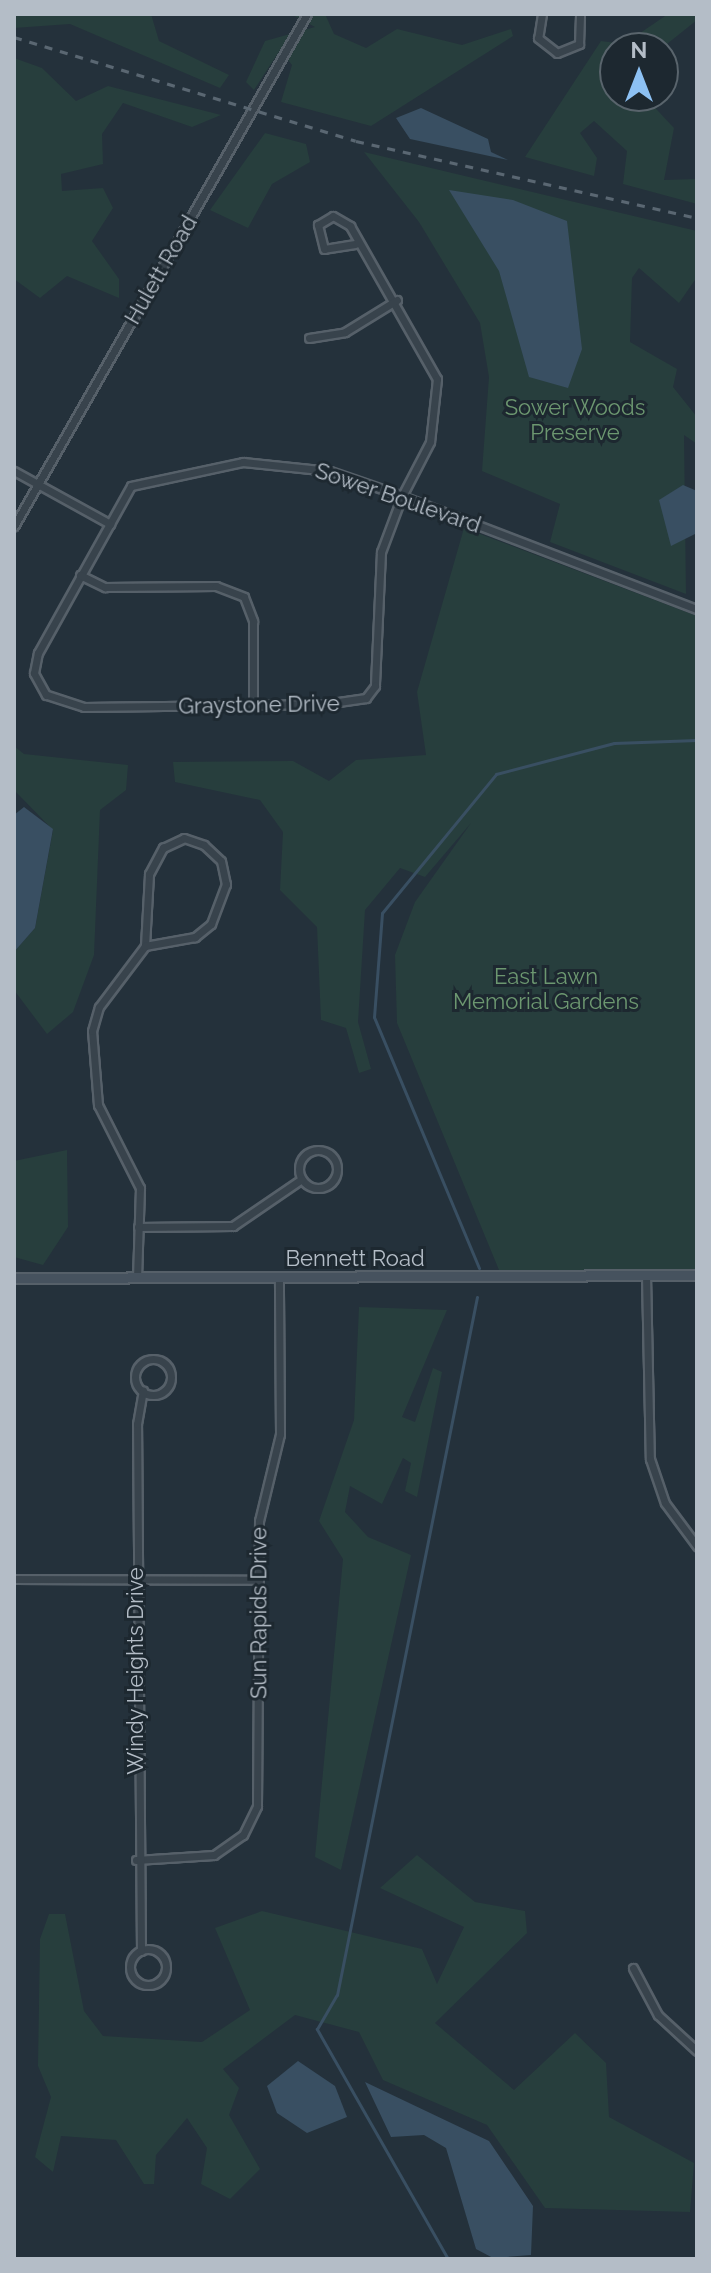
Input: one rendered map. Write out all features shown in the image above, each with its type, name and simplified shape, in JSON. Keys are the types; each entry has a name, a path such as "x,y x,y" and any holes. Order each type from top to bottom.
{"street":[{"name":"Hulett Road","path":"14,526 307,14"},
{"path":"542,14 538,38 557,53 579,44 580,14"},
{"name":"Graystone Drive","path":"110,524 34,664 38,684 56,703 351,703 375,686 377,579 402,496 430,442 437,395 431,360 397,300 355,244 343,218 318,225 324,249 355,244"},
{"path":"309,338 345,332 397,300"},
{"name":"Sower Boulevard","path":"110,524 139,481 243,462 294,463 402,496 697,609"},
{"path":"14,471 110,524"},
{"path":"80,575 105,587 216,586 244,597 253,621 253,705"},
{"path":"137,1278 136,1173 98,1105 92,1031 99,1007 145,946 149,874 163,848 184,838 204,845 221,861 226,884 211,924 195,937 145,946"},
{"path":"138,1227 233,1226 302,1179 308,1152 332,1155 338,1167 329,1185 302,1179"},
{"path":"646,1275 650,1459 665,1503 697,1546"},
{"name":"Bennett Road","path":"14,1278 697,1275"},
{"name":"Sun Rapids Drive","path":"136,1860 214,1855 252,1821 261,1506 280,1434 279,1277"},
{"name":"Windy Heights Drive","path":"141,1951 164,1961 155,1984 132,1975 141,1951 136,1860 137,1579 143,1391 138,1366 163,1362 168,1387 143,1391"},
{"path":"14,1579 259,1580"},
{"path":"633,1968 658,2015 697,2051"}],"green space":[{"path":"14,14 151,14 159,41 229,75 220,88 70,24 14,28"},
{"path":"291,14 325,14 334,34 366,48 397,29 462,45 511,29 513,36 371,126 281,102 292,65 280,50 254,90 246,82 265,41 315,27"},
{"path":"668,14 697,14 697,20 679,34 642,32"},
{"path":"599,44 599,112 659,112 674,128 664,180 697,179 697,204 623,184 627,151 594,121 580,133 597,158 594,176 525,157"},
{"path":"14,58 42,68 76,101 108,86 221,115 192,127 123,103 102,134 103,164 61,174 62,191 103,188 113,208 92,241 119,279 119,298 67,276 40,298 14,279"},
{"path":"265,133 306,144 310,162 272,184 248,228 210,210"},
{"name":"Sower Woods Preserve","path":"364,152 697,231 697,277 679,303 639,268 632,278 630,342 677,369 673,387 697,417 697,444 684,435 686,594 550,542 560,504 482,471 489,377 480,323 419,222"},
{"name":"East Lawn Memorial Gardens","path":"464,528 697,616 697,1270 499,1270 397,1023 395,955 415,902 471,823 425,877 400,868 365,910 358,1022 371,1069 359,1073 346,1028 321,1020 317,927 280,890 283,832 260,800 175,782 173,762 293,761 329,781 356,760 426,755 417,692"},
{"path":"14,746 24,754 128,765 126,790 100,810 94,955 73,1012 47,1034 14,990 14,952 35,928 53,830 14,790"},
{"path":"67,1150 68,1227 43,1265 14,1257 14,1161"},
{"path":"359,1307 447,1310 402,1417 415,1422 433,1368 442,1372 417,1497 405,1491 411,1463 403,1458 382,1504 350,1486 345,1512 368,1537 411,1555 341,1870 315,1857 343,1559 319,1521 354,1420"},
{"path":"417,1855 475,1902 525,1911 527,1933 435,2023 514,2090 575,2033 606,2063 609,2117 694,2163 690,2212 545,2208 487,2125 383,2080 359,2032 295,2015 223,2069 239,2088 229,2115 260,2169 230,2199 201,2184 207,2148 187,2118 156,2155 154,2184 144,2184 116,2140 61,2136 53,2172 35,2157 51,2097 38,2066 40,1939 49,1914 65,1914 84,2011 103,2036 202,2042 250,2010 215,1928 262,1911 422,1949 437,1984 464,1927 380,1888"}],"water":[{"path":"421,108 488,139 491,152 508,160 410,139 396,118"},
{"path":"449,190 513,200 567,221 582,349 568,388 529,377 499,271"},
{"path":"683,485 697,491 697,533 671,546 659,500"},
{"path":"24,807 53,829 35,928 14,952 14,815"},
{"path":"298,2061 335,2086 347,2117 307,2133 277,2113 267,2086"},
{"path":"365,2082 489,2141 533,2206 531,2255 493,2258 476,2249 446,2148 424,2135 391,2137"}],"waterway":[{"path":"479,1268 374,1017 382,913 496,774 614,743 697,740"},
{"path":"448,2259 317,2029 337,1995 477,1297"}],"railway":[{"path":"14,37 356,141 697,218"}]}
